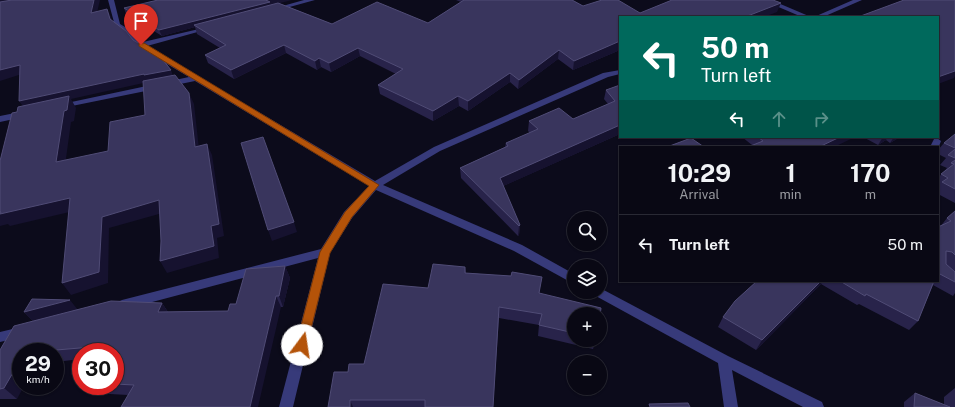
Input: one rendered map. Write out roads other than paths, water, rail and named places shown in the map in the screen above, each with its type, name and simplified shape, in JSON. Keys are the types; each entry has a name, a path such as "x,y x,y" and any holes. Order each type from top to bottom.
{"street":[{"path":"110,0 117,25 134,36 141,45 375,185 518,248 567,275"},
{"path":"270,11 312,0"},
{"path":"765,0 805,16"},
{"path":"819,16 859,0"},
{"path":"141,45 217,25"},
{"path":"286,407 325,252 348,215 375,185 436,149 606,75 619,72"},
{"path":"53,108 197,78"},
{"path":"0,120 30,113"},
{"path":"113,308 325,252"},
{"path":"607,297 724,360 817,407"},
{"path":"0,337 30,329"},
{"path":"724,360 731,407"}]}
